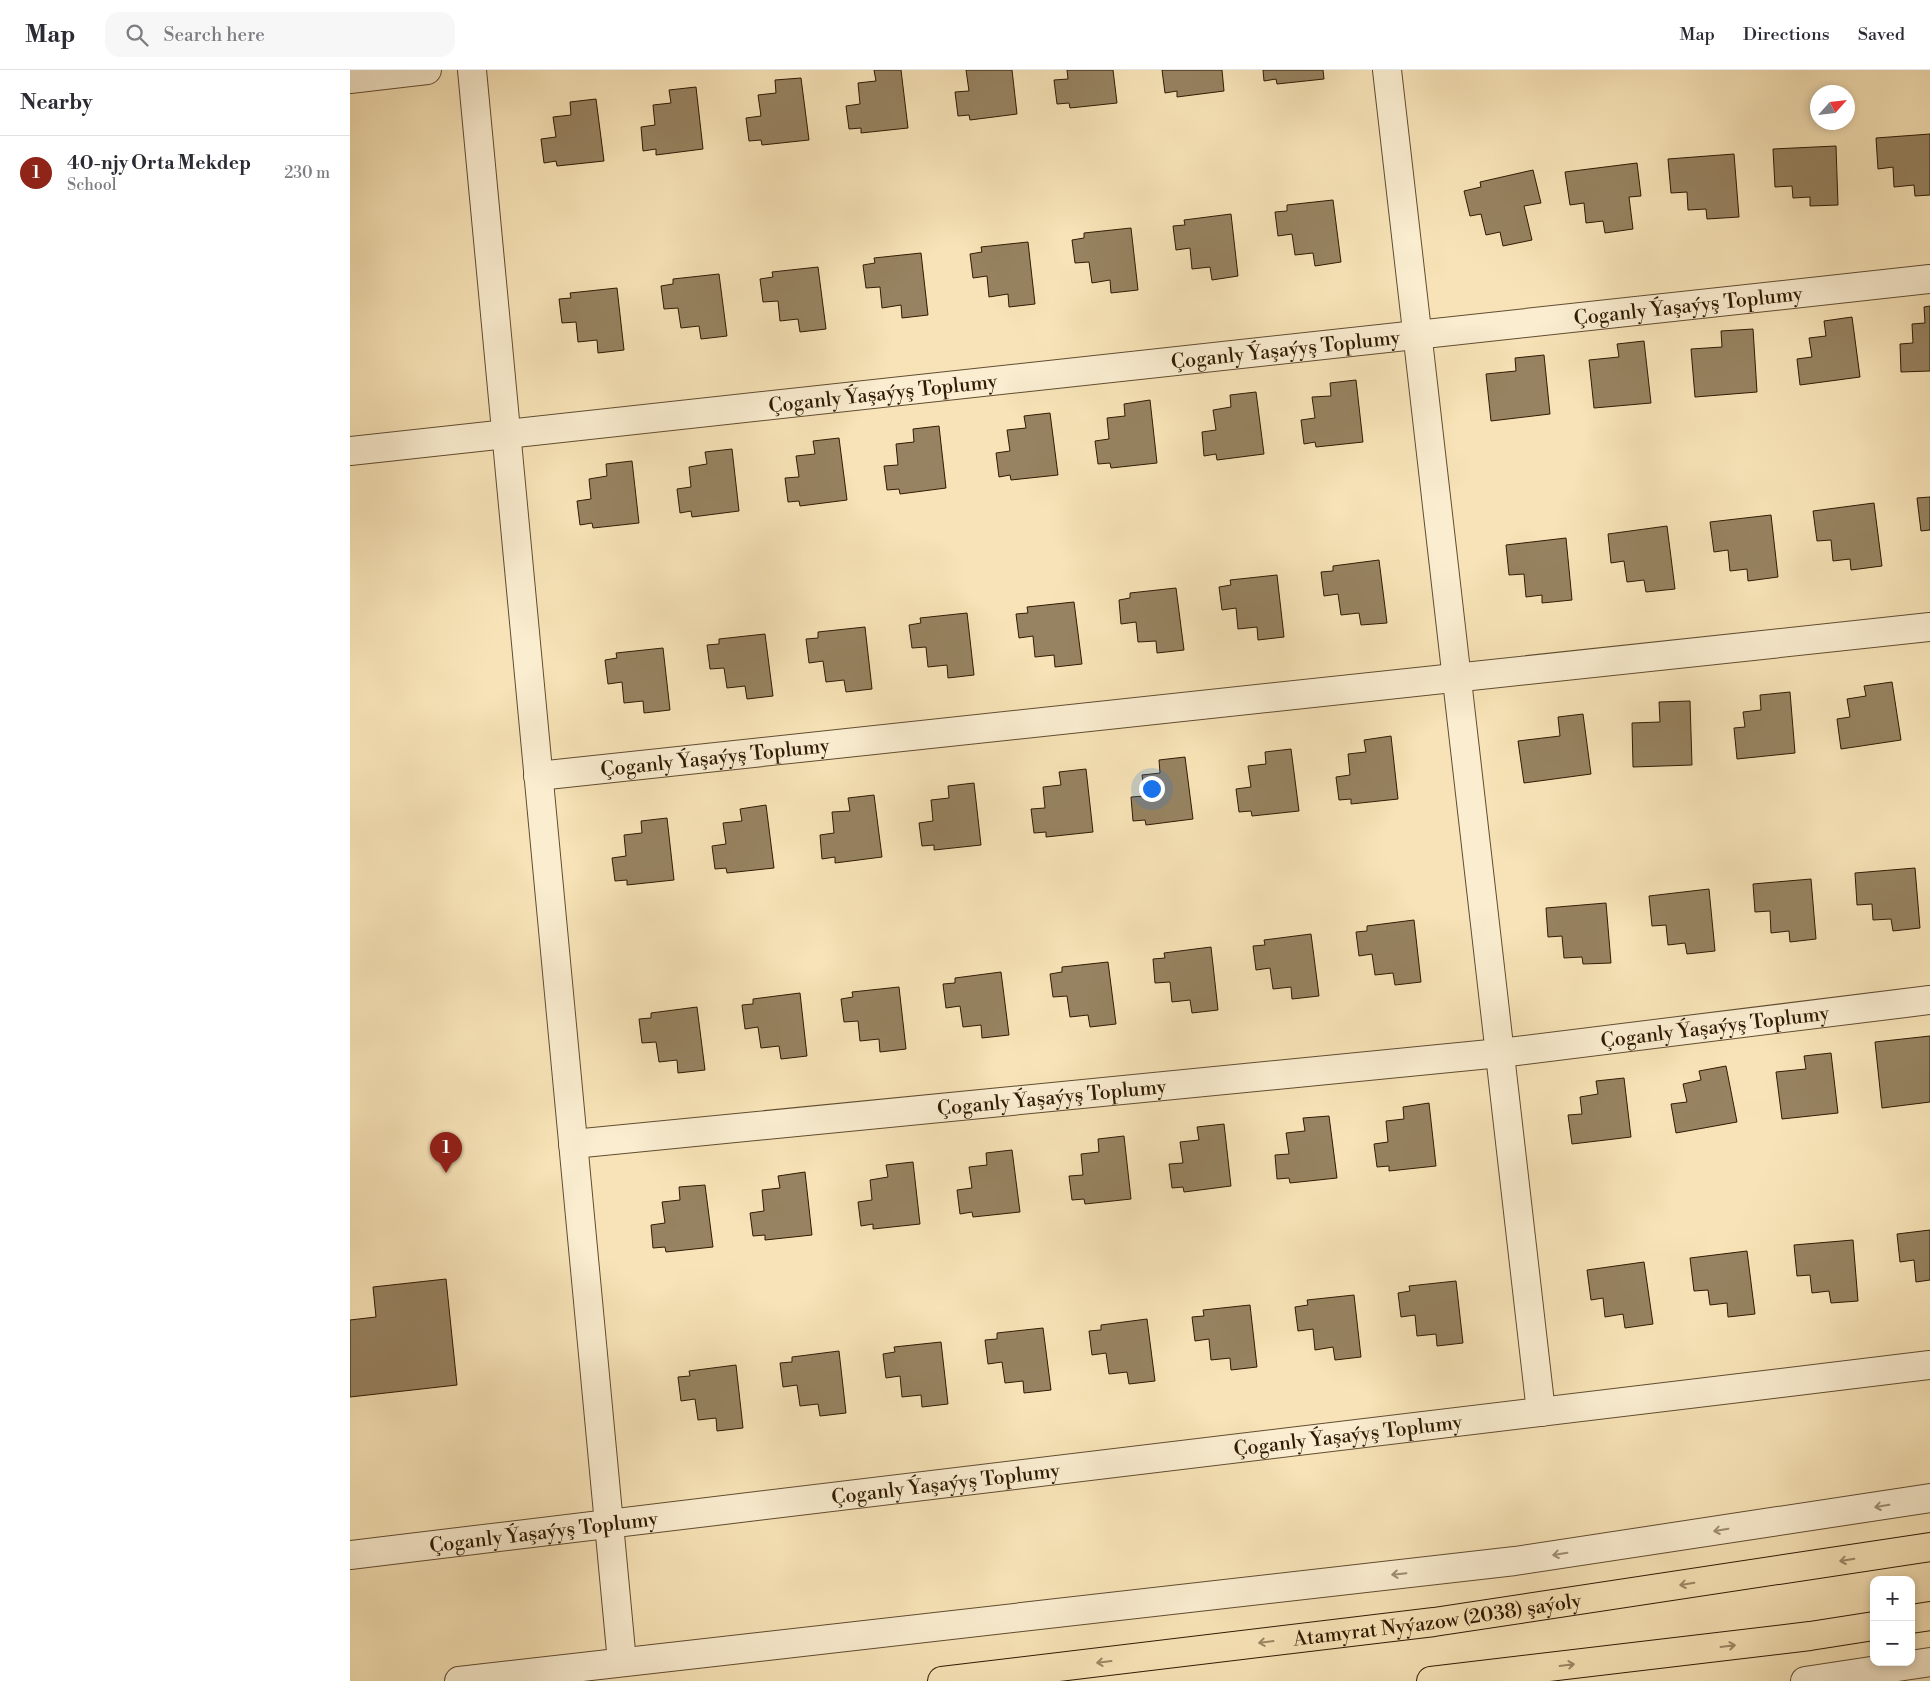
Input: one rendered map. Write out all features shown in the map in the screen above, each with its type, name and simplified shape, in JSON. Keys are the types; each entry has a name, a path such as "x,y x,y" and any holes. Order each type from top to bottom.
{"main road":[{"name":"Atamyrat Nyýazow (2038) şaýoly","path":"942,1681 1434,1622 1930,1547"},
{"path":"1915,1618 1930,1616"},
{"path":"1432,1681 1801,1637 1870,1627"}],"street":[{"path":"350,79 427,70"},
{"path":"472,70 622,1662"},
{"name":"Çoganly Ýaşaýyş Toplumy","path":"1387,70 1541,1412"},
{"name":"Çoganly Ýaşaýyş Toplumy","path":"350,451 1930,279"},
{"name":"Çoganly Ýaşaýyş Toplumy","path":"538,776 1930,627"},
{"name":"Çoganly Ýaşaýyş Toplumy","path":"573,1144 1500,1053 1930,1000"},
{"name":"Çoganly Ýaşaýyş Toplumy","path":"350,1555 1930,1365"},
{"path":"459,1681 1515,1561 1930,1498"},
{"path":"1805,1681 1902,1674 1930,1662"}],"building":[{"path":"874,70 901,70 908,128 861,133 861,128 849,129 846,106 860,104 858,83 876,81"},
{"path":"966,70 1012,70 1017,114 970,120 969,115 958,116 955,92 969,91"},
{"path":"1067,70 1113,70 1117,103 1070,108 1069,103 1057,104 1054,80 1068,79"},
{"path":"1162,70 1222,70 1224,91 1177,97 1177,91 1165,93"},
{"path":"1263,70 1323,70 1324,79 1277,84 1276,79 1264,81"},
{"path":"801,78 809,140 762,145 761,140 749,141 746,118 761,116 758,95 776,93 775,80"},
{"path":"696,87 703,149 656,155 656,149 643,151 641,127 655,125 653,105 671,103 669,90"},
{"path":"596,99 604,161 557,166 556,161 544,163 541,139 556,137 553,117 571,115 570,102"},
{"path":"1930,134 1930,195 1915,196 1914,185 1894,187 1893,167 1878,169 1876,138"},
{"path":"1836,146 1838,205 1810,206 1810,197 1793,198 1792,186 1775,187 1773,149"},
{"path":"1734,154 1739,217 1707,219 1706,209 1688,210 1687,192 1671,193 1668,159"},
{"path":"1637,163 1641,196 1629,197 1633,229 1605,233 1603,221 1586,223 1584,203 1570,205 1565,172"},
{"path":"1533,170 1541,203 1524,206 1532,240 1503,246 1500,232 1486,235 1481,214 1470,216 1464,191 1481,187 1480,182"},
{"path":"1333,200 1341,262 1315,266 1313,253 1295,255 1292,234 1278,236 1275,212 1287,211 1287,205"},
{"path":"1231,214 1238,276 1212,280 1210,267 1192,269 1190,248 1176,250 1173,226 1185,225 1184,220"},
{"path":"1131,228 1138,290 1111,293 1110,280 1092,283 1089,262 1075,263 1072,240 1084,238 1084,233"},
{"path":"1028,242 1035,304 1009,307 1008,294 989,297 987,276 973,278 970,254 982,252 981,247"},
{"path":"921,253 928,315 902,318 901,305 882,308 880,287 866,288 863,265 875,263 874,258"},
{"path":"818,267 826,329 800,332 798,319 780,321 778,301 763,302 760,279 773,277 772,272"},
{"path":"719,274 727,336 701,339 699,326 681,328 678,308 664,309 661,286 673,284 673,279"},
{"path":"617,288 624,350 598,353 597,340 578,342 576,322 562,323 559,299 571,298 570,293"},
{"path":"1930,306 1930,371 1901,372 1900,344 1913,343 1912,324 1925,323 1924,307"},
{"path":"1852,317 1860,377 1800,385 1797,359 1812,357 1809,338 1826,336 1824,321"},
{"path":"1753,329 1757,392 1695,397 1691,349 1722,347 1721,331"},
{"path":"1644,341 1651,403 1594,408 1589,360 1619,357 1617,344"},
{"path":"1544,355 1550,414 1491,421 1486,374 1516,371 1515,358"},
{"path":"1356,380 1363,442 1316,447 1315,442 1304,444 1301,420 1315,418 1312,397 1331,396 1330,383"},
{"path":"1256,392 1264,454 1217,460 1216,454 1204,456 1202,432 1216,430 1213,410 1231,407 1230,395"},
{"path":"1150,400 1157,463 1111,468 1110,463 1098,464 1095,441 1109,439 1107,418 1125,416 1124,404"},
{"path":"1050,413 1058,475 1011,480 1010,475 999,477 996,453 1010,451 1007,430 1026,428 1024,416"},
{"path":"939,426 946,488 900,494 899,489 887,490 884,466 898,465 896,444 914,442 913,429"},
{"path":"839,438 847,500 800,506 799,501 788,502 785,478 799,477 796,456 815,454 813,441"},
{"path":"732,449 739,511 692,517 691,511 680,513 677,489 691,487 689,467 707,464 705,452"},
{"path":"632,461 639,523 593,528 592,523 580,525 577,501 591,499 589,479 607,476 606,464"},
{"path":"1930,497 1930,530 1921,531 1917,498"},
{"path":"1874,503 1882,566 1851,570 1850,559 1833,561 1831,540 1817,541 1813,511"},
{"path":"1771,515 1778,577 1748,581 1747,569 1730,571 1728,550 1714,552 1710,522"},
{"path":"1667,526 1675,589 1646,592 1644,580 1627,582 1624,561 1611,563 1608,534"},
{"path":"1566,538 1572,600 1542,603 1542,595 1526,597 1524,574 1509,575 1506,545"},
{"path":"1379,560 1387,623 1361,625 1359,613 1341,615 1338,594 1324,596 1321,572 1333,571 1333,566"},
{"path":"1277,575 1284,637 1258,640 1257,627 1238,629 1236,608 1222,610 1219,587 1231,585 1230,580"},
{"path":"1176,588 1184,650 1157,653 1156,641 1138,642 1136,622 1121,624 1119,600 1130,598 1130,593"},
{"path":"1074,602 1082,664 1055,667 1054,655 1035,657 1033,636 1019,638 1016,614 1028,613 1027,607"},
{"path":"967,613 974,675 948,678 947,665 928,667 926,647 912,648 909,625 921,623 920,618"},
{"path":"865,627 872,689 846,692 844,680 826,682 823,661 809,663 806,639 818,638 818,632"},
{"path":"765,634 773,696 747,699 745,686 727,688 724,668 710,669 707,645 719,644 719,639"},
{"path":"663,648 670,710 644,713 643,701 624,703 622,682 608,684 605,660 617,658 616,653"},
{"path":"1892,682 1901,740 1841,749 1837,719 1850,717 1847,699 1866,696 1864,686"},
{"path":"1790,692 1795,753 1737,759 1734,728 1745,727 1743,712 1761,710 1760,695"},
{"path":"1690,701 1692,765 1633,767 1632,723 1660,722 1659,702"},
{"path":"1583,714 1591,774 1524,783 1518,741 1560,736 1558,717"},
{"path":"1391,736 1398,799 1351,804 1351,799 1339,800 1336,777 1350,775 1348,754 1366,752 1364,740"},
{"path":"1291,749 1299,811 1252,816 1251,811 1239,812 1236,789 1251,787 1248,766 1266,764 1265,752"},
{"path":"1185,757 1193,819 1146,825 1145,820 1133,821 1131,797 1145,796 1142,775 1160,773 1159,760"},
{"path":"1086,769 1093,832 1046,837 1046,832 1034,833 1031,809 1045,808 1043,787 1061,785 1059,772"},
{"path":"974,783 981,845 934,850 934,845 922,846 919,823 933,821 931,800 949,798 948,786"},
{"path":"874,795 882,857 835,863 835,857 822,859 820,835 834,833 832,812 850,811 848,798"},
{"path":"766,805 774,868 727,873 726,868 715,869 712,846 726,844 723,823 742,821 740,809"},
{"path":"667,818 674,880 627,885 627,880 615,881 612,858 626,856 624,835 642,833 641,821"},
{"path":"1915,868 1920,928 1893,931 1891,919 1873,920 1872,904 1857,905 1855,873"},
{"path":"1811,879 1816,939 1790,942 1789,931 1771,933 1770,911 1755,912 1753,884"},
{"path":"1709,889 1715,951 1687,954 1685,943 1668,945 1666,925 1652,926 1649,896"},
{"path":"1606,903 1611,963 1583,964 1582,957 1564,958 1562,936 1548,937 1546,908"},
{"path":"1414,920 1421,982 1395,985 1393,973 1375,975 1372,954 1359,956 1356,932 1367,931 1367,926"},
{"path":"1311,934 1319,996 1292,999 1291,987 1273,989 1270,968 1256,970 1253,946 1265,945 1264,940"},
{"path":"1211,947 1218,1010 1192,1013 1190,1000 1172,1002 1170,982 1155,983 1153,959 1165,958 1164,953"},
{"path":"1108,962 1116,1024 1090,1027 1088,1015 1070,1017 1067,996 1053,997 1050,974 1062,972 1062,967"},
{"path":"1001,972 1009,1035 982,1038 981,1025 963,1027 960,1006 946,1008 943,984 955,983 955,978"},
{"path":"899,987 906,1049 880,1052 879,1039 860,1041 858,1021 844,1022 841,999 853,997 852,992"},
{"path":"800,993 807,1056 781,1059 779,1046 761,1048 758,1027 745,1029 742,1005 753,1004 753,999"},
{"path":"697,1007 705,1070 678,1073 677,1060 659,1062 656,1042 642,1043 639,1019 651,1018 651,1013"},
{"path":"1930,1036 1930,1102 1882,1108 1875,1042"},
{"path":"1831,1053 1838,1113 1782,1119 1776,1072 1806,1069 1804,1056"},
{"path":"1726,1066 1737,1122 1676,1133 1671,1104 1687,1102 1683,1084 1701,1080 1699,1071"},
{"path":"1624,1078 1631,1137 1572,1144 1568,1115 1582,1114 1580,1097 1598,1094 1596,1081"},
{"path":"1429,1103 1436,1166 1389,1171 1389,1166 1377,1167 1374,1144 1388,1142 1386,1121 1404,1119 1403,1107"},
{"path":"1329,1116 1337,1178 1290,1183 1289,1178 1277,1179 1275,1155 1289,1154 1286,1133 1305,1131 1303,1118"},
{"path":"1224,1124 1231,1186 1184,1192 1183,1187 1172,1188 1169,1164 1183,1163 1180,1142 1199,1140 1197,1127"},
{"path":"1124,1136 1131,1199 1085,1204 1084,1199 1072,1200 1069,1176 1083,1175 1081,1154 1099,1152 1098,1139"},
{"path":"1012,1150 1020,1212 973,1217 972,1212 960,1214 957,1190 972,1188 969,1167 987,1165 986,1153"},
{"path":"913,1162 920,1224 873,1229 873,1224 861,1226 858,1202 872,1200 870,1180 888,1177 886,1165"},
{"path":"805,1172 812,1235 765,1240 765,1235 753,1236 750,1213 764,1211 762,1190 780,1188 778,1176"},
{"path":"705,1185 713,1247 666,1252 665,1247 653,1248 651,1225 665,1223 662,1202 680,1200 679,1187"},
{"path":"1930,1230 1930,1280 1916,1282 1914,1260 1900,1262 1897,1234"},
{"path":"1853,1240 1858,1301 1831,1303 1829,1291 1812,1293 1810,1275 1797,1276 1794,1245"},
{"path":"1747,1251 1755,1314 1728,1317 1727,1303 1710,1305 1708,1290 1694,1291 1690,1258"},
{"path":"1644,1262 1653,1324 1625,1328 1623,1314 1605,1317 1603,1298 1591,1300 1587,1270"},
{"path":"446,1279 457,1385 350,1397 350,1320 376,1317 373,1287"},
{"path":"1456,1281 1463,1343 1437,1346 1436,1334 1417,1336 1415,1315 1401,1317 1398,1293 1410,1291 1409,1286"},
{"path":"1354,1295 1361,1357 1335,1360 1333,1347 1315,1350 1313,1329 1298,1331 1295,1307 1308,1305 1307,1300"},
{"path":"1250,1305 1257,1367 1231,1370 1230,1358 1211,1360 1209,1339 1195,1341 1192,1317 1204,1316 1203,1310"},
{"path":"1147,1319 1155,1381 1129,1384 1127,1372 1109,1374 1106,1353 1092,1355 1089,1331 1101,1330 1101,1325"},
{"path":"1043,1328 1051,1390 1024,1393 1023,1381 1005,1383 1002,1362 988,1364 985,1340 997,1339 997,1333"},
{"path":"941,1342 948,1404 922,1407 921,1395 902,1397 900,1376 886,1378 883,1354 895,1352 894,1347"},
{"path":"839,1351 846,1413 820,1416 818,1404 800,1406 797,1385 783,1387 780,1363 792,1362 792,1357"},
{"path":"736,1365 743,1428 717,1431 716,1418 698,1420 695,1399 681,1401 678,1377 690,1376 689,1371"}],"place":[{"name":"40-njy Orta Mekdep","path":"446,1173"}]}
